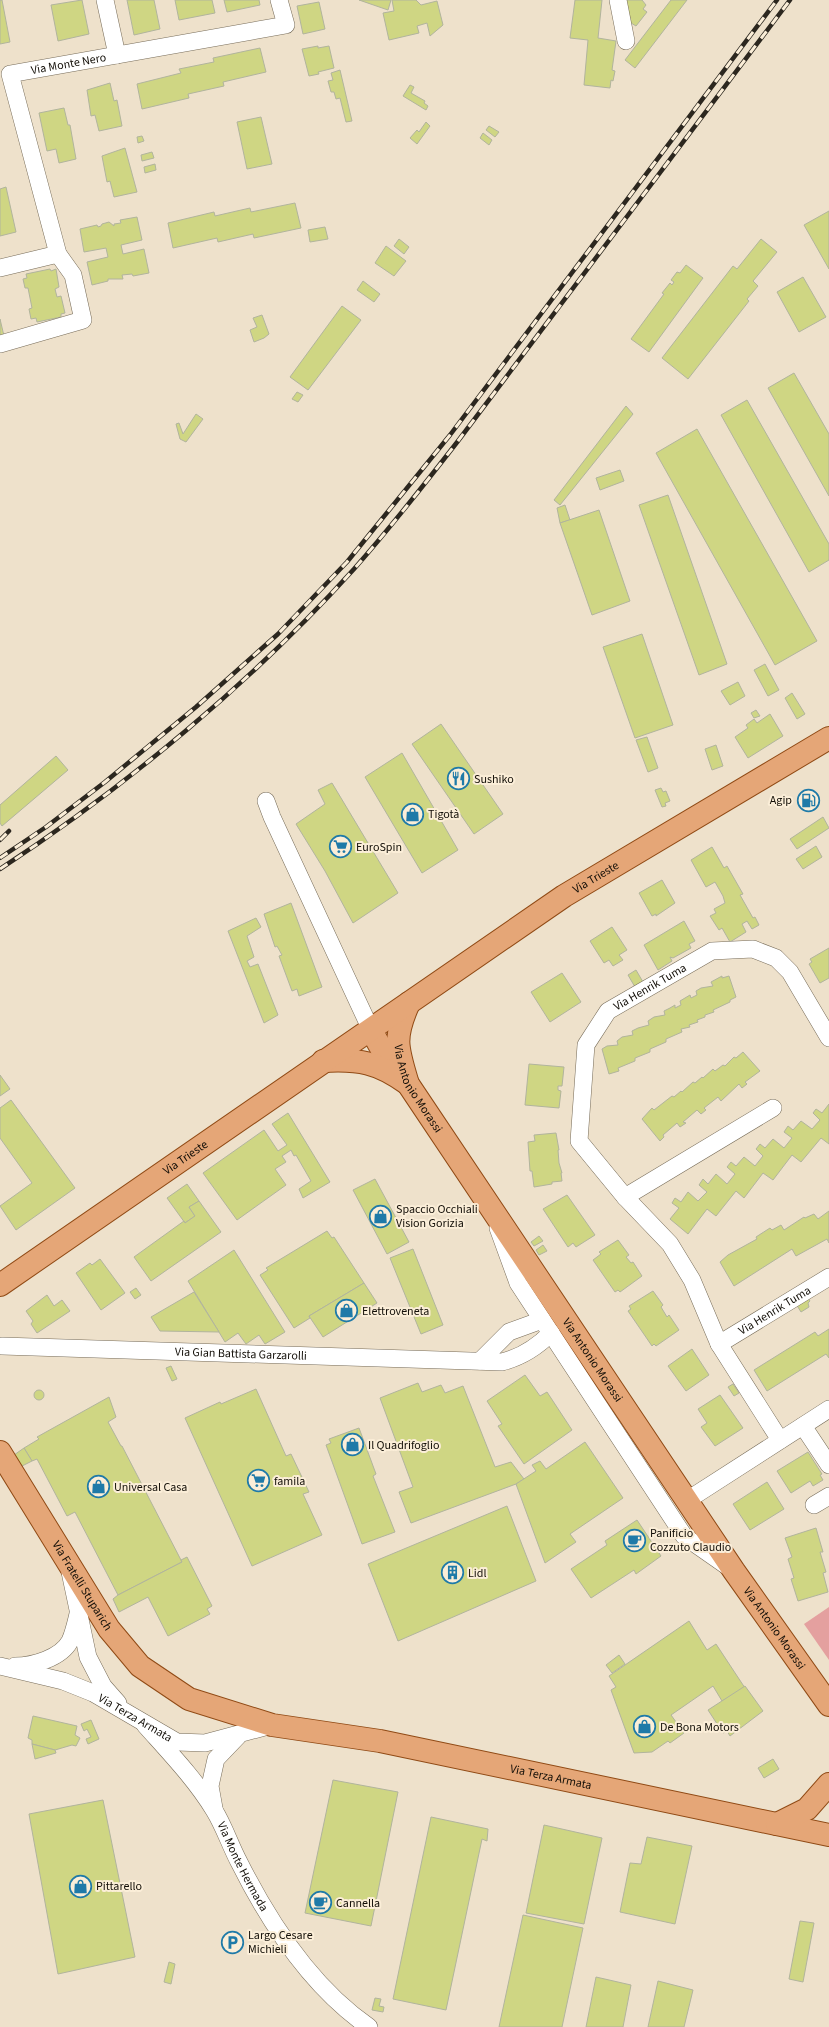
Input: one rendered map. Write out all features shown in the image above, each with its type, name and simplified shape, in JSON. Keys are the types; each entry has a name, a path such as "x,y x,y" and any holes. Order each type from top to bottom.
{"main road":[{"name":"Via Trieste","path":"0,1285 564,896 829,738"},
{"name":"Via Antonio Morassi","path":"409,1003 400,1023 398,1050 402,1080 490,1207 686,1501 829,1705"},
{"path":"371,1030 402,1080"},
{"path":"323,1061 353,1060 374,1065 402,1080"},
{"name":"Via Fratelli Stuparich","path":"0,1452 109,1629 140,1666 189,1699"},
{"name":"Via Terza Armata","path":"189,1699 272,1725 380,1741 829,1835"},
{"path":"777,1824 807,1809 829,1784"}],"street":[{"path":"105,0 117,55"},
{"name":"Via Monte Nero","path":"0,344 83,320 73,275 58,254 5,74 286,25 278,0"},
{"path":"618,0 626,41"},
{"path":"0,268 58,254"},
{"path":"266,801 315,912 371,1030"},
{"name":"Via Henrik Tuma","path":"780,1440 720,1344 692,1280 670,1244 625,1197 579,1141 586,1045 608,1011 712,951 753,949 776,958 790,972 829,1038"},
{"path":"625,1197 773,1108"},
{"path":"490,1207 518,1283 684,1536 734,1571"},
{"name":"Via Henrik Tuma","path":"720,1344 829,1277"},
{"path":"480,1360 509,1332 546,1326"},
{"name":"Via Gian Battista Garzarolli","path":"2,1346 418,1360 480,1360 502,1362 514,1359 537,1346 546,1326"},
{"path":"686,1501 829,1409"},
{"path":"803,1426 829,1465"},
{"path":"814,1505 829,1496"},
{"path":"68,1562 88,1657 103,1686 123,1709"},
{"name":"Via Terza Armata","path":"0,1665 24,1666 50,1660 69,1642 79,1611"},
{"name":"Via Terza Armata","path":"0,1665 63,1681 93,1693 123,1709 145,1725 177,1742 205,1743 238,1736 272,1725"},
{"name":"Via Monte Hermada","path":"145,1725 174,1757 214,1810 239,1862 267,1912 310,1975 354,2017 369,2027"},
{"name":"Via Monte Hermada","path":"214,1810 210,1786 216,1759 238,1736"}],"shaded area":[{"path":"829,1607 829,1660 804,1624"}],"building":[{"path":"0,0 2,0 10,42 0,44"},
{"path":"82,0 89,34 58,41 51,5"},
{"path":"127,0 154,0 160,29 134,35"},
{"path":"175,0 212,0 215,13 179,20"},
{"path":"224,0 259,0 260,5 227,12"},
{"path":"359,0 391,0 388,10"},
{"path":"392,0 416,0 421,5 437,1 443,25 430,36 427,23 417,26 419,33 389,40 383,13 394,11"},
{"path":"575,0 602,0 598,38 616,41 612,70 615,71 613,81 611,80 610,88 584,85 588,40 570,38"},
{"path":"627,0 642,0 646,5 643,9 647,12 636,26 626,20 625,12 628,7 624,4"},
{"path":"671,0 687,0 635,68 625,60"},
{"path":"319,2 325,29 303,34 297,6"},
{"path":"318,46 318,48 329,46 334,68 309,76 302,49"},
{"path":"260,48 266,72 223,82 224,86 188,94 189,98 142,109 137,84 181,73 179,69 214,62 213,58"},
{"path":"340,70 352,121 346,122 340,98 336,99 334,92 331,92 328,81 333,80 331,73"},
{"path":"110,83 114,101 117,100 122,126 99,131 95,115 91,116 87,90"},
{"path":"410,85 414,87 411,93 425,101 424,103 428,106 426,110 403,96"},
{"path":"64,108 68,125 70,125 76,159 59,163 56,149 47,151 39,113"},
{"path":"261,117 272,164 247,169 237,122"},
{"path":"426,122 430,126 417,144 410,138 417,130 419,132"},
{"path":"489,126 499,132 495,137 486,130"},
{"path":"483,133 492,140 489,145 480,138"},
{"path":"142,136 144,141 138,143 137,137"},
{"path":"125,148 137,192 114,197 110,181 107,182 102,156"},
{"path":"152,152 154,158 142,161 141,155"},
{"path":"155,164 156,170 145,173 144,167"},
{"path":"6,187 16,232 0,236 0,189"},
{"path":"295,203 301,228 254,238 253,234 218,242 217,238 173,248 168,223 214,212 215,216 250,208 251,212"},
{"path":"829,211 829,269 804,225"},
{"path":"137,217 142,240 121,245 123,254 144,249 149,273 133,276 132,274 122,275 123,279 108,279 108,281 92,285 87,262 108,257 106,248 84,252 80,229 97,225 98,227 109,222 114,226 114,224 121,223 120,220"},
{"path":"325,227 328,239 310,242 308,230"},
{"path":"399,239 409,247 404,254 394,246"},
{"path":"761,239 777,252 753,281 758,286 747,299 749,301 688,379 662,358 733,266 737,269"},
{"path":"386,246 406,261 394,276 375,263"},
{"path":"686,265 703,278 649,352 631,339 664,294 662,293 670,283 672,285 674,282 671,280 677,272 680,273"},
{"path":"50,269 51,271 56,269 59,287 55,289 57,297 61,296 65,313 61,314 61,317 37,322 36,318 31,319 29,309 32,308 28,288 25,288 23,279 27,278 26,274"},
{"path":"803,277 826,317 799,332 777,292"},
{"path":"363,281 380,294 374,302 357,290"},
{"path":"342,306 361,320 308,390 290,377"},
{"path":"262,315 269,334 254,342 250,330 257,327 253,318"},
{"path":"0,319 4,336 0,336"},
{"path":"794,373 829,434 829,496 768,388"},
{"path":"297,392 303,395 298,402 292,399"},
{"path":"747,400 829,544 829,560 809,572 721,415"},
{"path":"626,406 633,414 560,505 554,500"},
{"path":"196,414 203,419 186,442 180,439 176,424 179,423 183,434"},
{"path":"697,429 817,641 775,665 656,453"},
{"path":"620,470 624,481 600,490 596,478"},
{"path":"668,495 727,664 699,675 639,505"},
{"path":"565,505 570,520 560,523 557,508"},
{"path":"599,510 630,601 592,615 560,523"},
{"path":"642,634 673,725 635,738 603,647"},
{"path":"765,664 779,690 768,696 754,670"},
{"path":"738,682 745,696 730,705 721,691"},
{"path":"792,693 805,714 797,719 785,698"},
{"path":"756,710 760,716 754,718 751,713"},
{"path":"770,714 783,736 748,758 735,737 748,728 746,725 754,719 757,723"},
{"name":"Sushiko","path":"441,724 503,814 474,834 412,744"},
{"path":"647,737 658,768 648,772 636,740"},
{"path":"716,745 723,766 712,770 705,749"},
{"name":"Tigotà","path":"402,753 458,850 422,873 365,777"},
{"path":"56,756 68,770 2,826 0,823 0,805"},
{"name":"EuroSpin","path":"332,783 398,893 353,923 325,871 296,824 325,804 318,790"},
{"path":"661,788 663,792 666,791 670,801 665,803 666,806 662,807 655,790"},
{"path":"823,817 829,828 797,849 790,839"},
{"path":"816,846 822,857 803,869 796,859"},
{"path":"712,847 724,868 727,866 743,894 740,895 753,918 755,917 759,925 752,929 747,921 742,924 746,932 730,942 722,928 719,930 710,916 716,913 714,909 725,903 723,896 715,882 706,887 691,860"},
{"path":"662,880 675,903 656,916 656,914 652,916 639,893"},
{"path":"291,903 322,987 299,996 297,989 292,991 279,956 282,955 277,946 275,947 264,914"},
{"path":"256,918 261,927 247,936 254,957 247,961 250,967 258,964 278,1015 264,1023 228,931"},
{"path":"684,921 695,941 689,944 691,948 673,958 670,957 672,961 658,970 644,945"},
{"path":"612,927 627,950 619,955 623,960 613,966 609,960 604,963 590,941"},
{"path":"829,948 829,978 820,983 809,964 812,962 810,959"},
{"path":"636,970 643,982 635,987 628,975"},
{"path":"562,973 581,1002 550,1022 531,992"},
{"path":"722,976 722,978 729,976 736,997 730,1000 730,1002 713,1010 714,1012 697,1020 698,1022 689,1025 690,1027 681,1029 682,1032 666,1039 666,1042 650,1049 650,1052 635,1058 635,1061 618,1068 619,1071 609,1074 602,1049 607,1046 618,1045 617,1041 622,1037 633,1035 632,1031 649,1025 648,1021 654,1017 665,1015 664,1011 675,1005 675,1008 681,1005 680,1001 690,995 691,998 697,995 696,991 701,988 713,986 711,982"},
{"path":"743,1052 760,1071 745,1082 747,1084 742,1088 739,1084 721,1101 718,1097 704,1108 706,1110 701,1114 697,1110 683,1122 686,1123 680,1127 677,1123 663,1135 664,1137 660,1141 642,1119 652,1108 654,1110 672,1096 674,1097 681,1091 682,1092 693,1082 695,1083 702,1077 703,1078 713,1069 715,1071 723,1065 725,1066 734,1057 736,1058"},
{"path":"529,1064 564,1067 562,1086 558,1086 558,1090 561,1091 559,1108 525,1105"},
{"path":"0,1075 10,1089 0,1096"},
{"path":"11,1100 75,1188 16,1230 0,1206 32,1183 0,1138 0,1108"},
{"path":"829,1104 829,1144 821,1138 801,1162 792,1155 773,1180 763,1173 744,1198 736,1191 716,1216 707,1209 688,1234 670,1219 679,1208 672,1203 675,1198 681,1202 688,1192 698,1201 707,1192 699,1185 703,1179 708,1184 716,1174 727,1184 735,1174 727,1167 731,1162 736,1166 744,1157 755,1166 763,1156 756,1149 760,1144 765,1148 773,1139 784,1148 792,1138 784,1132 788,1126 793,1130 801,1121 812,1129 820,1120 813,1113 816,1109 822,1113"},
{"path":"288,1113 330,1182 303,1198 299,1189 311,1181 296,1155 294,1156 291,1150 282,1156 286,1162 275,1169 286,1185 237,1220 203,1173 264,1130 278,1151 287,1145 272,1124"},
{"path":"556,1133 562,1181 534,1187 532,1171 530,1171 528,1142 535,1141 534,1135"},
{"name":"Spaccio Occhiali Vision Gorizia","path":"375,1179 409,1242 387,1254 353,1190"},
{"path":"187,1184 199,1201 189,1207 195,1216 185,1223 167,1198"},
{"path":"567,1195 595,1235 576,1247 573,1243 568,1247 543,1209"},
{"path":"199,1201 221,1232 151,1281 134,1257 184,1221 185,1223 195,1216 189,1207"},
{"path":"829,1211 829,1243 827,1239 796,1256 792,1249 734,1286 720,1262 728,1255 757,1239 756,1237 770,1228 772,1230 781,1225 784,1230 804,1217 805,1218 814,1214 818,1219"},
{"path":"327,1231 332,1238 334,1237 364,1283 309,1316 310,1318 294,1328 260,1275 268,1270 266,1268"},
{"path":"539,1236 543,1241 534,1246 531,1242"},
{"path":"618,1240 629,1255 626,1257 631,1263 633,1262 642,1276 620,1292 618,1290 615,1292 593,1260 601,1254 599,1252"},
{"path":"543,1245 547,1251 539,1255 536,1250"},
{"path":"413,1249 443,1325 421,1334 390,1258"},
{"path":"234,1250 285,1332 265,1344 259,1335 246,1344 238,1333 225,1342 188,1281"},
{"path":"100,1259 125,1293 101,1310 76,1273 90,1263 92,1265"},
{"path":"364,1283 377,1303 323,1337 309,1316"},
{"path":"136,1288 141,1295 135,1299 130,1292"},
{"path":"653,1291 663,1305 661,1307 667,1317 669,1315 679,1330 656,1346 654,1344 652,1346 628,1311 631,1309 629,1306"},
{"path":"194,1292 219,1332 160,1331 151,1317"},
{"path":"804,1292 810,1301 808,1303 809,1307 801,1312 793,1299"},
{"path":"47,1295 54,1306 62,1300 70,1311 37,1333 31,1324 33,1321 26,1311"},
{"path":"829,1329 829,1358 826,1354 767,1391 754,1370 815,1332 818,1336"},
{"path":"692,1349 709,1375 686,1391 668,1366"},
{"path":"171,1366 177,1379 172,1381 166,1368"},
{"path":"525,1375 540,1396 547,1392 572,1430 524,1464 498,1426 502,1424 487,1401"},
{"path":"418,1383 422,1392 441,1385 445,1393 463,1386 495,1467 511,1462 524,1479 516,1484 411,1523 399,1492 413,1487 380,1398"},
{"path":"733,1384 739,1393 734,1396 728,1387"},
{"name":"famila","path":"256,1389 286,1456 291,1454 309,1492 303,1494 322,1535 252,1566 185,1418 220,1402 221,1404"},
{"path":"37,1390 41,1390 43,1391 43,1399 37,1400 34,1397 34,1393"},
{"path":"720,1395 743,1428 715,1446 701,1427 707,1423 698,1409"},
{"name":"Universal Casa","path":"109,1397 116,1417 108,1422 182,1562 118,1595 75,1512 67,1516 37,1459 32,1461 24,1448 39,1439 37,1437"},
{"path":"359,1428 376,1474 373,1476 395,1532 362,1544 326,1445 331,1443 329,1439"},
{"path":"585,1442 623,1498 570,1534 576,1542 545,1563 516,1484 536,1471 532,1465 540,1461 546,1469"},
{"path":"24,1448 32,1461 20,1467 14,1455"},
{"path":"808,1452 822,1474 820,1475 823,1480 813,1486 810,1481 791,1493 777,1471"},
{"path":"767,1482 784,1509 750,1530 733,1504"},
{"name":"Lidl","path":"507,1506 536,1581 398,1641 368,1564"},
{"path":"637,1520 661,1556 636,1574 634,1570 591,1598 571,1569 607,1545 605,1541"},
{"path":"816,1528 823,1552 820,1552 826,1572 823,1573 828,1592 798,1601 791,1579 794,1578 788,1559 792,1557 785,1538"},
{"path":"187,1557 212,1606 207,1609 210,1614 168,1636 148,1597 119,1612 113,1599 182,1562 181,1560"},
{"path":"689,1621 707,1650 716,1644 745,1688 722,1701 713,1686 671,1715 684,1733 670,1743 668,1741 652,1752 634,1753 611,1690 616,1687 609,1676"},
{"path":"619,1655 625,1664 612,1673 606,1665"},
{"path":"745,1686 763,1711 730,1736 727,1731 723,1733 708,1710"},
{"path":"33,1716 77,1726 75,1735 80,1738 76,1746 72,1745 55,1750 32,1744 32,1740 28,1738"},
{"path":"91,1720 99,1739 88,1744 86,1739 91,1737 87,1729 84,1731 81,1724"},
{"path":"32,1744 55,1750 56,1753 35,1759"},
{"path":"773,1759 779,1769 764,1778 758,1768"},
{"path":"333,1780 398,1792 371,1926 305,1913"},
{"name":"Pittarello","path":"103,1800 135,1957 58,1974 29,1814"},
{"path":"431,1817 488,1829 487,1841 482,1839 446,2010 393,1999"},
{"path":"544,1825 602,1838 584,1924 526,1913"},
{"path":"647,1837 692,1846 675,1924 620,1912 630,1863 641,1864"},
{"path":"523,1915 583,1928 562,2027 499,2027"},
{"path":"800,1921 814,1923 803,1982 789,1979"},
{"path":"169,1962 175,1964 171,1984 164,1982"},
{"path":"596,1977 631,1985 623,2027 586,2027"},
{"path":"658,1981 693,1990 684,2027 648,2027"},
{"path":"375,1998 381,1999 379,2006 384,2007 383,2012 372,2010"}],"railway":[{"path":"0,858 46,827 105,782 196,707 278,634 347,562 450,435 777,0"},
{"path":"0,869 95,803 231,692 274,652 354,569 381,538 458,441 790,0"},
{"path":"0,840 9,831"}],"place":[{"name":"Sushiko","path":"458,779"},
{"name":"Agip","path":"808,800"},
{"name":"Tigotà","path":"412,814"},
{"name":"EuroSpin","path":"341,847"},
{"name":"Spaccio Occhiali Vision Gorizia","path":"381,1216"},
{"name":"Elettroveneta","path":"347,1311"},
{"name":"Il Quadrifoglio","path":"352,1445"},
{"name":"famila","path":"259,1481"},
{"name":"Universal Casa","path":"98,1487"},
{"name":"Panificio Cozzuto Claudio","path":"635,1540"},
{"name":"Lidl","path":"452,1573"},
{"name":"De Bona Motors","path":"645,1727"},
{"name":"Pittarello","path":"81,1886"},
{"name":"Cannella","path":"320,1903"},
{"name":"Largo Cesare Michieli","path":"232,1942"}]}
